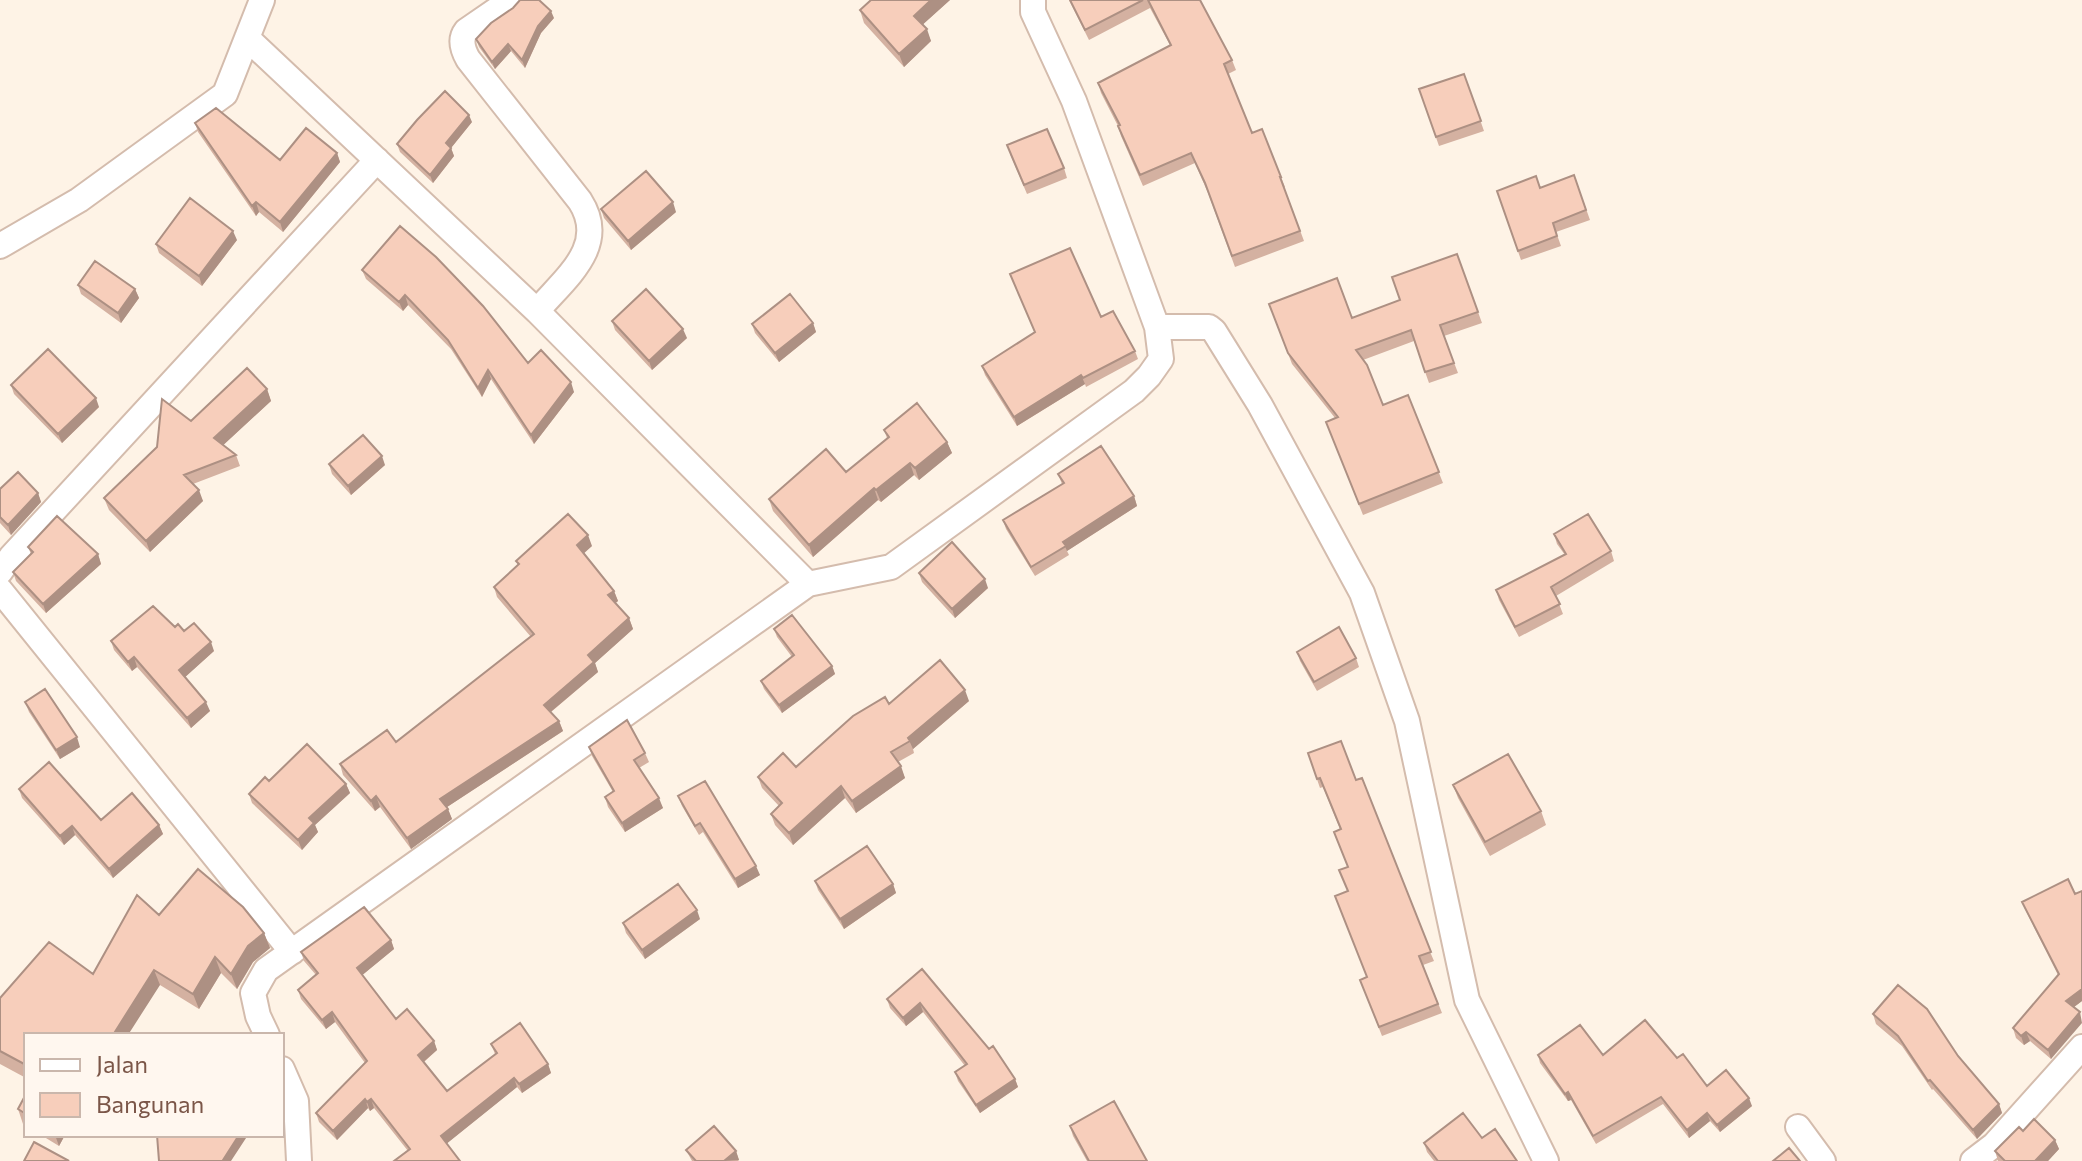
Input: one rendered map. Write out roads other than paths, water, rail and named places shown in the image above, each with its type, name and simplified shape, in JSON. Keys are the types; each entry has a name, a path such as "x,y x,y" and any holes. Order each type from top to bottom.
{"street":[{"path":"0,246 79,200 225,94 262,0"},
{"path":"511,0 462,35 463,49 580,201 590,225 590,241 585,255 537,311"},
{"path":"266,1033 253,993 266,970 808,584 891,567 1134,391 1149,376 1161,359 1157,327 1074,101 1033,12 1033,0"},
{"path":"247,38 537,311 808,584"},
{"path":"0,572 377,160"},
{"path":"1157,327 1209,327 1214,331 1260,405 1362,593 1407,721 1467,1000 1546,1161"},
{"path":"0,590 292,952"},
{"path":"1973,1161 1994,1145 2082,1047"},
{"path":"284,1074 296,1101 299,1161"},
{"path":"1798,1127 1823,1161"}]}
